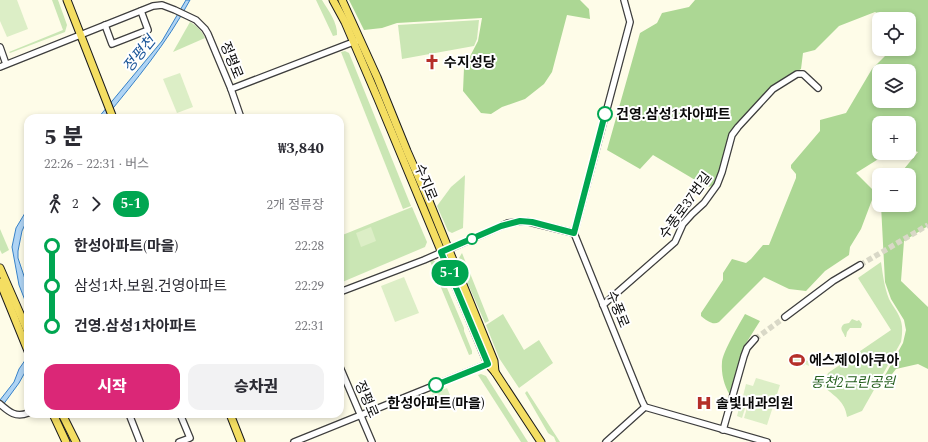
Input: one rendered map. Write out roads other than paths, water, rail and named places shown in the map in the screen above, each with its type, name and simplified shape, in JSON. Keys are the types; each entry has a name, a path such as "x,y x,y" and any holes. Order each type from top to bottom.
{"main road":[{"path":"67,0 111,114"},
{"name":"수지로","path":"333,0 344,22 357,41 449,248 495,372 541,442"},
{"name":"수지로","path":"342,0 441,252 491,362"},
{"path":"0,268 24,323"},
{"path":"0,282 24,340"},
{"path":"55,418 66,442"},
{"path":"64,418 76,442"},
{"path":"232,418 241,442"}],"street":[{"path":"344,290 424,260 501,226 520,221 532,222 574,233 630,22 624,0"},
{"name":"정평로","path":"141,10 155,5 165,6 191,18 207,31 240,114"},
{"path":"0,66 141,10 148,30 112,44 105,25"},
{"path":"231,89 357,41"},
{"path":"0,47 6,64"},
{"name":"수풍로37번길","path":"603,305 675,242 683,224 704,202 720,178 732,135 773,89 797,74 803,74 818,88"},
{"name":"수풍로","path":"574,233 645,407"},
{"path":"785,317 833,281 860,265"},
{"path":"723,430 744,356 747,348 755,339"},
{"path":"294,442 491,362"},
{"name":"정평로","path":"344,375 361,415 369,441"},
{"path":"0,404 10,413 17,415 24,414"},
{"path":"606,442 645,407 767,442"},
{"path":"131,418 140,442"},
{"path":"179,442 190,438 182,418"}],"water":[{"name":"정평천","path":"186,0 190,0 171,31 128,90 108,114 101,114 162,41"},
{"path":"24,215 24,227 18,251 18,258 24,276 24,298 19,285 12,247 16,228"},
{"path":"24,362 24,374 0,409 0,400 14,382 19,369"}],"tunnel":[{"path":"860,265 928,225"},
{"path":"755,339 785,317"}],"place":[{"name":"수지성당","path":"432,62"},
{"name":"건영.삼성1차아파트","path":"605,114"},
{"name":"에스제이아쿠아","path":"797,360"},
{"name":"한성아파트(마을)","path":"436,385"},
{"name":"솔빛내과의원","path":"704,403"}],"park label":[{"name":"동천2근린공원","path":"853,382"}]}
